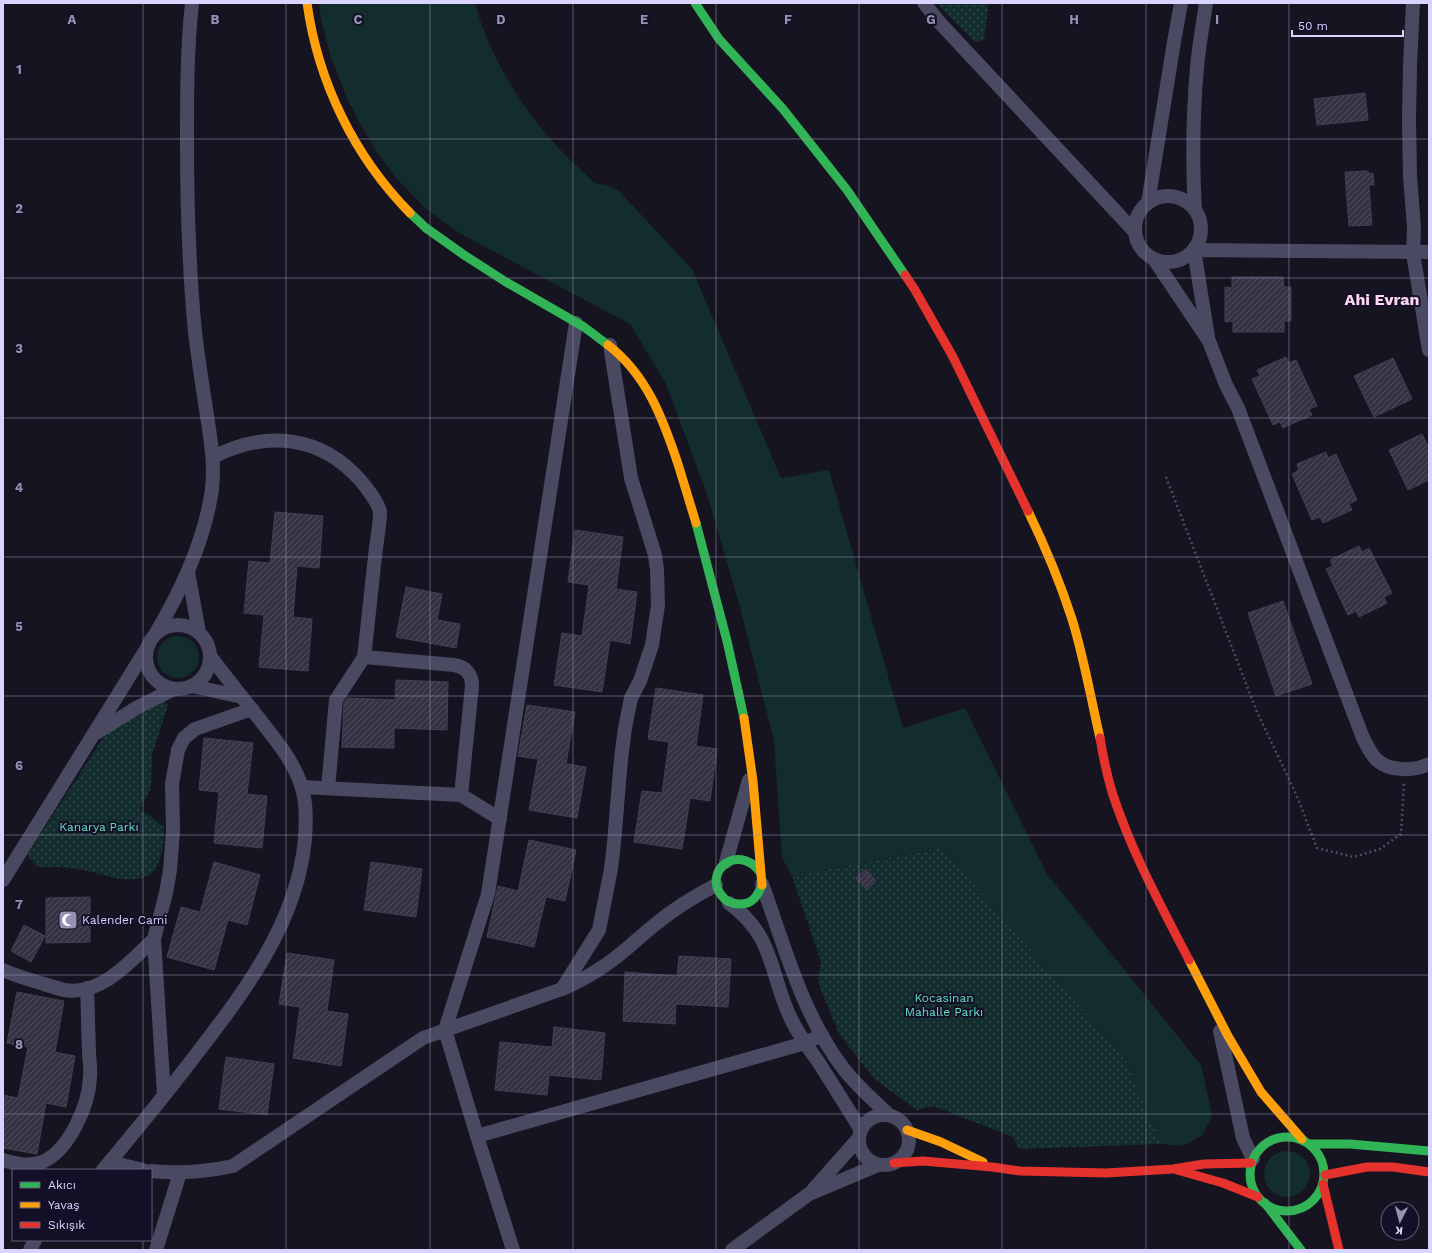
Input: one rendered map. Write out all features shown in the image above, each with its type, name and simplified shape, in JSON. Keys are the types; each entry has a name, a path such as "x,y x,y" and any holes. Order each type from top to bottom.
{"street":[{"path":"3,880 147,648 150,640 156,633 179,593 188,572 202,530 210,500 213,457 196,340 188,244 187,109 189,32 192,3"},
{"path":"307,3 309,25 317,54 334,101 366,161 395,198 430,232 500,279 610,345 628,362 647,388 659,413 677,464 706,559 719,608 743,708 752,768 761,878 757,896 746,904 733,904 727,901"},
{"path":"695,3 719,38 783,109 847,190 915,290 954,357 999,453 1042,539 1054,568 1072,619 1081,652 1104,764 1122,820 1154,892 1186,952 1216,1015 1261,1092 1306,1142 1316,1150 1321,1158 1324,1166 1324,1180 1339,1250"},
{"path":"924,3 940,23 988,72 1135,232"},
{"path":"1148,203 1181,3"},
{"path":"1195,210 1193,175 1197,66 1206,3"},
{"path":"1413,3 1409,120 1410,176 1414,228 1413,252 1425,302 1429,350"},
{"path":"1168,196 1178,198 1188,203 1195,210 1200,220 1201,230 1199,240 1194,250 1186,257 1176,261 1165,262 1154,259 1145,253 1138,244 1135,232 1136,221 1140,211 1148,203 1157,198 1168,196"},
{"path":"1194,250 1429,252"},
{"path":"1194,250 1209,342"},
{"path":"1154,259 1209,342 1226,385 1238,408 1363,738 1376,760 1385,765 1404,769 1414,769 1429,764"},
{"path":"513,1250 445,1030 488,894 576,324"},
{"path":"562,989 599,930 606,900 613,856 625,728 631,698 640,681 652,645 658,605 659,585 655,555 631,478 610,345"},
{"path":"213,457 241,444 256,441 272,440 302,444 331,455 344,464 365,485 380,511 364,657 336,700 328,788"},
{"path":"188,572 199,632"},
{"path":"147,648 147,666 151,675 157,682 165,686 174,689 183,689 200,681 206,674 210,656 209,647 199,632 191,627 173,625 156,633"},
{"path":"107,1166 164,1095 256,972 279,929 295,888 304,849 306,816 302,787 292,764 210,656"},
{"path":"364,657 454,665 460,666 468,672 472,681 472,686 461,795"},
{"path":"192,686 242,697"},
{"path":"92,736 138,707 174,689"},
{"path":"164,1095 154,939 161,916 170,870 173,831 172,784 178,750 180,743 184,738 195,729 252,710"},
{"path":"752,768 726,862 718,872 716,885 718,892 745,915 765,945 792,1021 860,1134 860,1147 864,1155 870,1161 878,1165"},
{"path":"302,787 461,795 500,819"},
{"path":"726,862 745,859 757,866 799,988 822,1035 835,1057 855,1083 890,1115 903,1123 907,1130 909,1145 906,1153 901,1159 894,1163"},
{"path":"152,1171 180,1173 233,1166 423,1038 562,989 581,980 608,963 676,909 716,885"},
{"path":"3,970 18,977 65,990 87,988 98,985 112,977 154,939"},
{"path":"3,1160 26,1165 34,1164 49,1158 61,1147 79,1120 84,1106 90,1077 87,988"},
{"path":"1216,1015 1243,1138 1252,1161"},
{"path":"477,1136 805,1043 822,1035"},
{"path":"809,1194 860,1134 866,1123 873,1117 890,1115"},
{"path":"907,1130 941,1142 992,1166"},
{"path":"1301,1250 1261,1200 1253,1189 1250,1181 1252,1161 1260,1148 1267,1142 1284,1136 1293,1137 1306,1142 1429,1151"},
{"path":"732,1250 809,1194 878,1165 923,1161 992,1166 1020,1171 1106,1173 1173,1169 1204,1164 1252,1161"},
{"path":"107,1166 134,1169"},
{"path":"1324,1180 1367,1167 1392,1167 1429,1172"},
{"path":"1173,1169 1223,1183 1261,1200 1272,1208 1281,1210 1299,1209 1307,1205 1314,1200 1320,1192 1324,1180"},
{"path":"156,1250 180,1173"},
{"path":"30,1250 34,1241"}],"path":[{"path":"1166,477 1255,705 1296,794 1317,848 1354,857 1380,849 1401,834 1404,769"}],"green space":[{"path":"319,3 475,3 491,48 503,71 530,114 546,134 562,152 593,181 618,190 692,269 781,478 829,470 903,728 965,708 1047,874 1201,1065 1212,1114 1210,1121 1202,1135 1187,1144 1179,1146 1161,1144 1124,1058 942,848 792,876 782,858 774,741 739,604 707,494 666,384 630,324 461,234 426,209 396,178 378,154 349,103 331,58 321,20"},
{"path":"937,3 989,3 984,38 975,42"},
{"path":"174,636 182,636 193,642 199,653 199,661 193,672 182,678 174,678 163,672 157,661 157,653 163,642"},
{"name":"Kanarya Parkı","path":"157,695 168,705 152,755 151,788 140,809 164,827 162,851 155,869 149,875 130,880 71,868 37,867 27,855 114,721"},
{"name":"Kocasinan Mahalle Parkı","path":"942,848 1124,1058 1161,1144 1019,1149 1013,1137 933,1106 917,1110 874,1079 839,1034 818,982 821,962 792,876"},
{"path":"1287,1151 1300,1155 1306,1161 1310,1174 1306,1187 1300,1193 1287,1197 1274,1193 1268,1187 1264,1174 1268,1161 1274,1155"}],"building":[{"path":"1365,93 1368,120 1317,125 1314,99"},
{"path":"1368,171 1369,174 1373,173 1374,185 1369,185 1372,225 1349,226 1345,172"},
{"path":"1232,277 1283,277 1284,287 1291,287 1291,321 1284,321 1284,332 1233,332 1233,321 1225,322 1225,287 1232,288"},
{"path":"1286,357 1289,363 1296,360 1317,406 1309,409 1312,415 1283,428 1280,422 1273,425 1252,379 1260,376 1257,370"},
{"path":"1393,358 1412,399 1374,417 1354,376"},
{"path":"1422,434 1429,449 1429,480 1408,490 1389,450"},
{"path":"1326,452 1328,458 1336,454 1357,500 1349,504 1352,510 1323,523 1320,517 1312,520 1292,474 1299,470 1297,464"},
{"path":"275,512 323,516 319,568 297,566 293,617 312,619 308,671 259,667 264,615 244,613 249,561 270,563"},
{"path":"575,530 623,537 616,589 637,592 630,644 610,640 602,692 554,685 562,633 582,636 589,585 568,582"},
{"path":"1359,546 1362,552 1369,548 1392,593 1384,597 1387,603 1359,617 1356,611 1348,615 1326,569 1333,566 1330,560"},
{"path":"406,587 442,594 437,620 460,624 456,648 396,637"},
{"path":"1283,601 1312,684 1276,696 1248,613"},
{"path":"396,680 448,682 447,730 394,728 394,748 342,747 344,703 347,698 395,700"},
{"path":"656,688 703,695 696,746 717,749 710,801 690,798 682,849 634,842 642,791 662,793 669,742 648,739"},
{"path":"527,705 575,712 566,764 586,767 577,818 529,810 538,759 518,756"},
{"path":"204,738 253,743 247,794 267,796 262,848 214,843 219,792 199,790"},
{"path":"529,840 576,850 565,901 546,897 534,947 487,937 498,886 518,891"},
{"path":"214,862 260,875 247,925 228,920 214,970 167,957 181,907 200,912"},
{"path":"371,862 422,869 416,917 364,910"},
{"path":"866,869 876,881 867,890 856,878"},
{"name":"Kalender Cami","path":"90,897 90,942 46,943 46,898"},
{"path":"24,925 45,936 31,962 11,951"},
{"path":"287,953 334,960 327,1011 348,1014 341,1066 293,1058 300,1007 279,1004"},
{"path":"679,956 731,959 728,1007 676,1004 675,1024 623,1021 625,972 677,976"},
{"path":"17,992 64,1001 55,1052 75,1056 66,1107 46,1103 37,1154 3,1148 3,1095 18,1098 28,1047 7,1043"},
{"path":"554,1027 605,1033 601,1080 549,1075 547,1095 495,1090 500,1042 552,1047"},
{"path":"226,1057 274,1064 267,1115 219,1109"}],"traffic: fast":[{"path":"695,3 719,39 783,109 847,190 905,275"},
{"path":"410,213 426,228 464,255 506,282 584,327 608,345"},
{"path":"696,523 727,641 744,718"},
{"path":"760,872 751,863 742,860 733,860 725,864 719,870 716,878 717,887 726,900 733,903 745,904 752,901 762,885"},
{"path":"1287,1137 1308,1143 1318,1153 1324,1174 1318,1195 1308,1205 1287,1211 1266,1205 1256,1195 1250,1174 1256,1153 1266,1143 1287,1137"},
{"path":"1310,1144 1350,1144 1429,1151"},
{"path":"1265,1203 1301,1250"}],"traffic: slow":[{"path":"307,3 312,32 320,61 342,116 372,167 390,191 410,213"},
{"path":"608,345 622,357 633,370 643,384 660,414 678,464 696,523"},
{"path":"1028,511 1052,564 1072,619 1084,664 1100,738"},
{"path":"744,718 753,781 762,885"},
{"path":"1189,960 1228,1036 1261,1092 1302,1139"},
{"path":"907,1130 941,1142 983,1162"}],"traffic: jam":[{"path":"905,275 953,357 1028,511"},
{"path":"1100,738 1112,792 1128,836 1147,878 1189,960"},
{"path":"894,1163 923,1161 1020,1171 1106,1173 1173,1169 1204,1164 1251,1163"},
{"path":"1325,1175 1367,1167 1393,1167 1429,1172"},
{"path":"1177,1170 1223,1183 1258,1197"},
{"path":"1323,1184 1339,1250"}],"place":[{"name":"Kalender Cami","path":"68,920"}],"district":[{"name":"Ahi Evran","path":"1382,299"}]}
